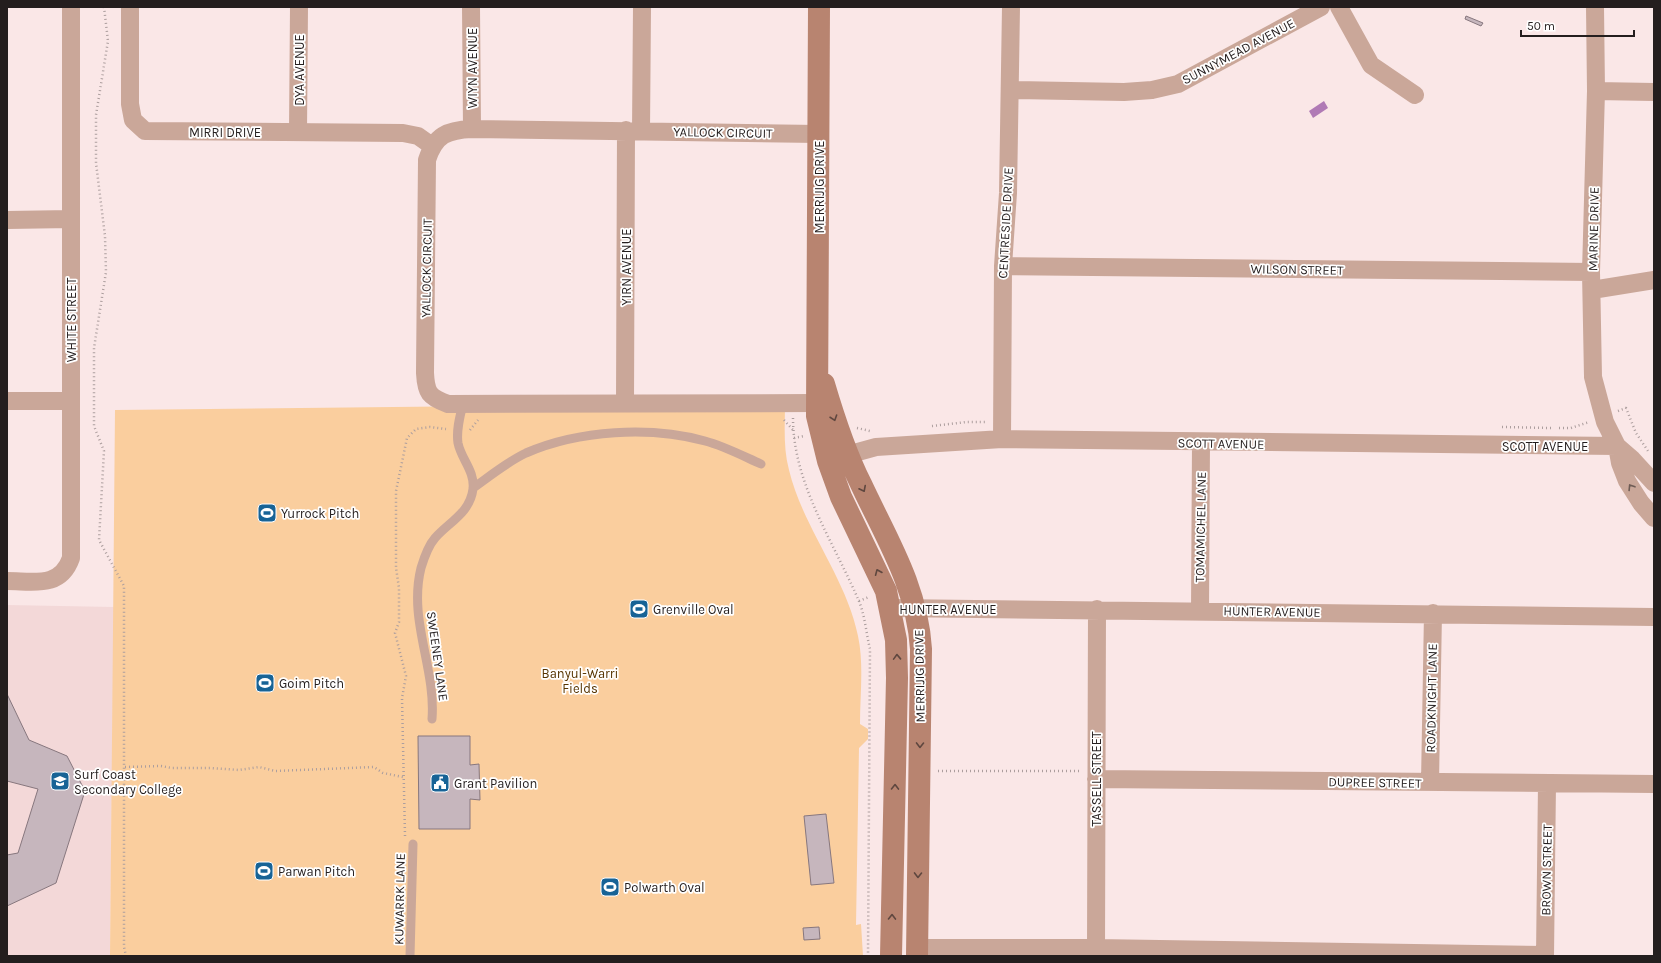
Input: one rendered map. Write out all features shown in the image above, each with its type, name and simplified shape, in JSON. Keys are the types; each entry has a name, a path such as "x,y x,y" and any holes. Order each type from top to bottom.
{"street":[{"name":"WHITE STREET","path":"7,581 53,580 62,574 67,568 71,558 71,7"},
{"name":"MIRRI DRIVE","path":"130,7 130,104 133,120 145,131 403,133 418,136 432,146"},
{"name":"DYA AVENUE","path":"298,132 299,7"},
{"name":"WIYN AVENUE","path":"471,7 472,129"},
{"name":"YIRN AVENUE","path":"625,403 634,131 642,7"},
{"name":"MERRIJIG DRIVE","path":"819,7 818,367 816,403 819,428 838,457 860,484 895,553 916,608 921,649 917,952"},
{"name":"CENTRESIDE DRIVE","path":"1002,439 1003,266 1008,193 1011,7"},
{"name":"SUNNYMEAD AVENUE","path":"1010,90 1138,91 1152,90 1178,84 1321,7"},
{"path":"1339,7 1371,65 1415,95"},
{"name":"MARINE DRIVE","path":"1595,7 1596,91 1591,272 1593,377 1605,422 1617,446 1620,463 1627,481 1641,503 1654,518"},
{"path":"1596,91 1654,92"},
{"name":"YALLOCK CIRCUIT","path":"816,403 448,404 433,398 426,387 427,160 432,146 444,134 457,130 472,129 819,134"},
{"path":"7,220 71,219"},
{"name":"WILSON STREET","path":"1003,266 1591,272"},
{"path":"1592,290 1654,280"},
{"name":"MERRIJIG DRIVE","path":"818,367 838,457 841,497 886,591 891,608 896,640 897,678 891,956"},
{"path":"7,401 70,401"},
{"name":"SCOTT AVENUE","path":"838,457 876,447 1002,439 1201,443 1617,446"},
{"name":"TOMAMICHEL LANE","path":"1200,611 1201,443"},
{"name":"MARINE DRIVE","path":"1617,446 1632,459 1654,484"},
{"name":"HUNTER AVENUE","path":"891,608 1098,609 1654,617"},
{"name":"TASSELL STREET","path":"1096,948 1098,609"},
{"name":"ROADKNIGHT LANE","path":"1430,782 1433,613"},
{"name":"DUPREE STREET","path":"1096,775 1430,782 1654,784"},
{"name":"BROWN STREET","path":"1545,955 1547,783"},
{"path":"917,952 1096,948 1545,955"}],"lane":[{"name":"SWEENEY LANE","path":"432,719 434,699 432,682 420,632 417,597 421,569 426,553 434,539 460,516 469,504 473,488 469,465 462,454 458,442 458,431 463,404"},
{"path":"473,488 513,460 544,446 591,435 628,432 682,436 705,441 761,464"},
{"name":"KUWARRK LANE","path":"409,842 410,956"}],"path":[{"path":"104,7 108,41 96,115 96,163 105,236 106,272 94,348 94,426 104,451 99,540 124,586 124,947 126,956"},
{"path":"793,403 793,430 799,465 818,515 859,601 870,649 868,956"},
{"path":"781,418 788,422 793,430"},
{"path":"409,842 403,778 402,698 406,676 395,633 399,622 399,588 396,568 396,491 407,438 416,429 430,427 467,433 480,419"},
{"path":"125,766 161,766 172,768 239,770 260,767 276,771 374,767 383,773 403,778"},
{"path":"938,771 1096,775"}],"shaded area":[{"path":"1324,101 1328,108 1313,118 1309,111"},
{"name":"Surf Coast Secondary College","path":"7,605 114,607 110,956 7,956"}],"green space":[{"name":"Banyul-Warri Fields","path":"785,403 787,462 795,491 844,593 852,614 860,647 860,724 868,729 868,739 859,748 856,925 861,924 863,956 110,956 115,410"}],"building":[{"path":"1466,16 1483,23 1481,26 1465,19"},
{"path":"7,694 29,740 67,756 85,791 56,883 7,906 7,855 18,853 38,789 7,781"},
{"name":"Grant Pavilion","path":"418,736 470,736 470,765 479,764 480,800 470,799 470,829 419,829"},
{"path":"826,814 834,883 811,885 804,816"},
{"path":"819,927 820,939 804,940 803,928"}],"place":[{"name":"Yurrock Pitch","path":"267,513"},
{"name":"Grenville Oval","path":"639,609"},
{"name":"Goim Pitch","path":"265,683"},
{"name":"Surf Coast Secondary College","path":"60,781"},
{"name":"Grant Pavilion","path":"440,783"},
{"name":"Parwan Pitch","path":"264,871"},
{"name":"Polwarth Oval","path":"610,887"}]}
